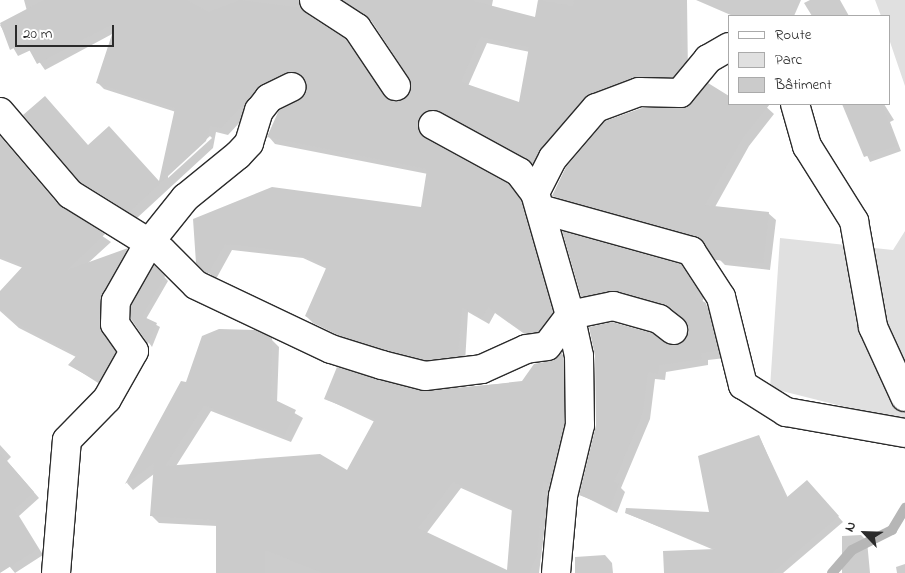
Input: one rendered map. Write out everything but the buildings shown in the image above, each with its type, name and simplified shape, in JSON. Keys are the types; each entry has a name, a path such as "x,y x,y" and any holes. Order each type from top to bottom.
{"street":[{"path":"314,0 357,28 396,86"},
{"path":"538,201 553,158 596,108 639,92 680,93 708,60 728,47"},
{"path":"56,573 67,440 107,399 134,351 115,324 116,301 149,243 185,198 249,143 259,111 269,98 292,87"},
{"path":"794,105 807,146 854,221 873,327 905,397"},
{"path":"0,112 70,194 149,243 196,285 331,349 425,376 482,369 526,349 547,346 570,315 613,306 659,319 673,330"},
{"path":"433,125 519,172 538,201 570,315 579,356 580,425 563,496 556,573"},
{"path":"538,201 691,250 721,297 743,385 750,390 786,412 905,433"}],"green space":[{"path":"875,0 905,0 905,86 890,42 890,15 881,15"},
{"path":"905,231 905,422 770,388 780,238 893,250"}],"waterway":[{"path":"832,573 852,550 892,530 905,508"}]}
